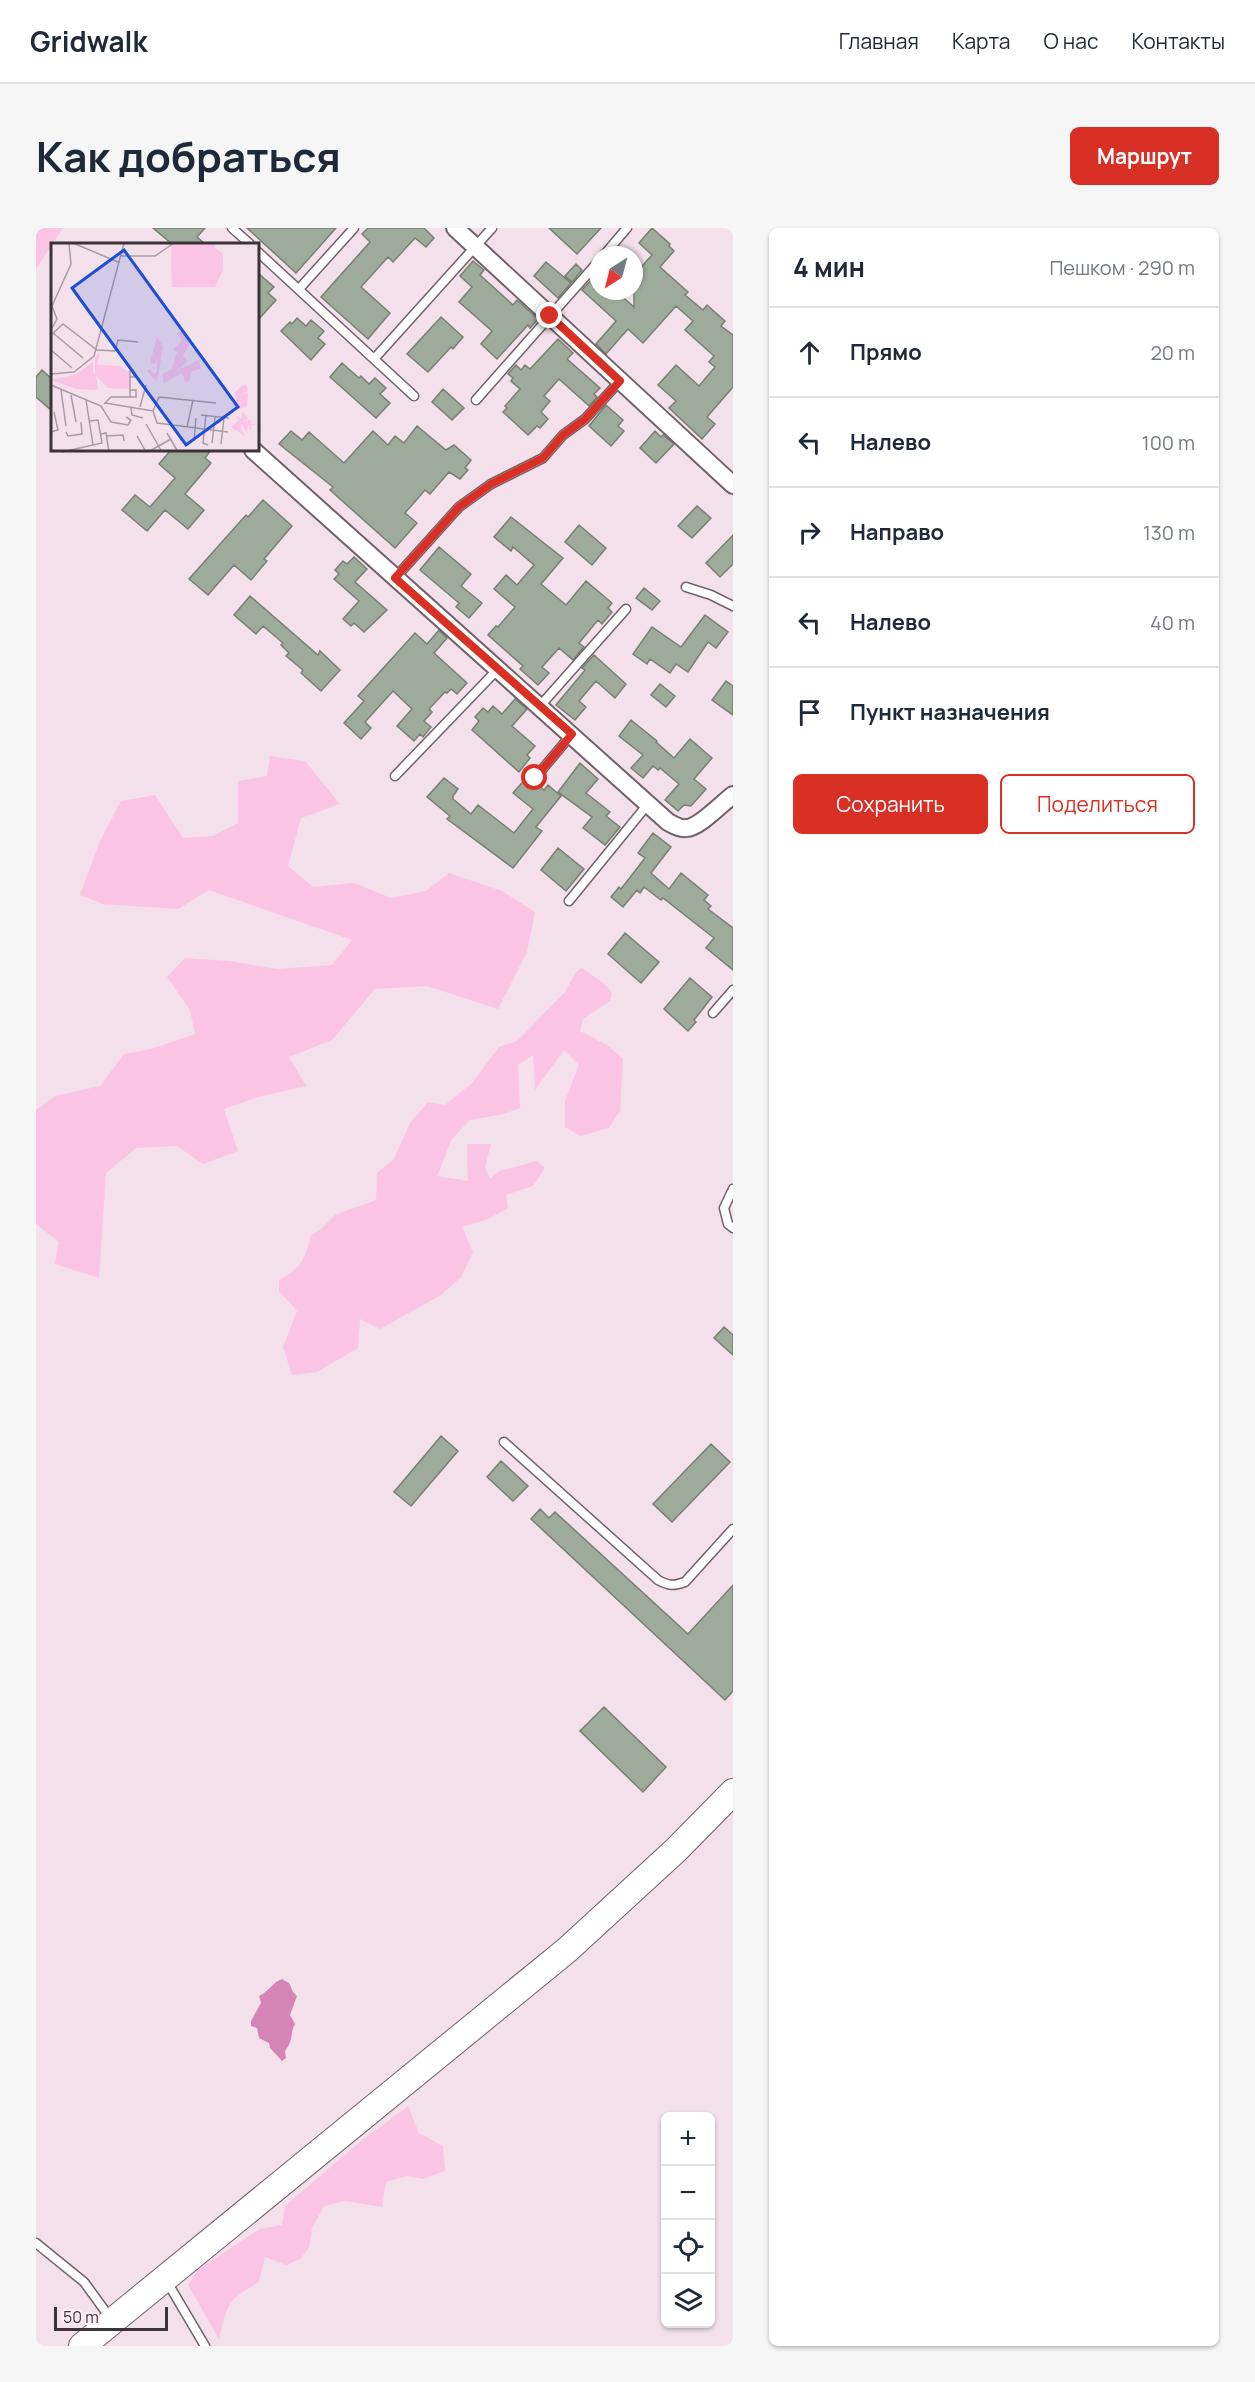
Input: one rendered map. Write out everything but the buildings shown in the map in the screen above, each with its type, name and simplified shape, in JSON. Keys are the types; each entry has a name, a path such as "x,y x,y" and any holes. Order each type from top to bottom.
{"main road":[{"path":"82,2346 166,2280 567,1950 659,1867 733,1792"}],"street":[{"path":"454,228 733,485"},
{"path":"255,452 668,822 688,828 696,825 733,795"}],"lane":[{"path":"232,228 249,243"},
{"path":"298,289 354,228"},
{"path":"374,359 492,228"},
{"path":"612,246 627,228"},
{"path":"260,254 414,396"},
{"path":"476,400 589,272"},
{"path":"395,578 459,507 485,487 543,458 563,435 585,419 620,381"},
{"path":"686,587 711,595 733,606"},
{"path":"540,706 626,609"},
{"path":"395,776 498,669"},
{"path":"535,778 572,734"},
{"path":"569,900 648,804"},
{"path":"713,1013 733,990"},
{"path":"733,1189 724,1208 728,1224 733,1228"},
{"path":"504,1442 667,1586 675,1586 685,1581 733,1529"},
{"path":"36,2243 84,2282 113,2321"},
{"path":"166,2280 205,2346"}],"shaded area":[{"path":"36,228 63,228 51,243 36,269"},
{"path":"270,756 305,761 340,804 301,818 288,866 313,887 354,883 391,898 426,891 449,873 502,891 535,912 527,952 498,1009 427,986 375,989 332,1040 289,1057 306,1086 258,1097 224,1109 238,1151 203,1164 177,1146 136,1148 106,1173 99,1278 55,1264 59,1242 36,1224 36,1110 55,1096 100,1086 124,1054 151,1049 195,1034 190,1010 167,977 185,958 229,961 277,969 332,965 352,940 209,890 178,909 103,904 80,895 100,841 121,801 155,795 183,838 213,836 238,823 238,781 267,776"},
{"path":"582,968 607,986 612,994 610,1001 583,1019 580,1031 607,1045 623,1059 620,1111 609,1128 580,1136 565,1127 565,1101 579,1065 564,1050 535,1090 533,1055 518,1065 520,1108 504,1114 470,1120 452,1139 437,1176 468,1181 467,1144 491,1144 485,1167 490,1178 500,1171 537,1161 545,1168 533,1186 506,1195 508,1208 488,1219 462,1227 473,1252 461,1277 441,1295 380,1329 360,1319 358,1348 317,1372 292,1375 283,1347 297,1311 279,1291 279,1280 298,1267 307,1250 311,1235 335,1215 376,1200 377,1173 394,1159 410,1123 428,1102 445,1105 472,1083 499,1047 517,1041 565,992 576,972"},
{"path":"282,1979 289,1983 297,1996 290,2015 295,2024 285,2051 286,2058 282,2061 270,2048 269,2043 259,2038 257,2028 251,2026 251,2021 261,2003 259,1996"},
{"path":"408,2106 419,2133 443,2146 445,2171 423,2179 407,2176 386,2182 382,2207 345,2201 324,2206 312,2228 309,2248 300,2259 286,2265 265,2257 259,2282 230,2304 219,2339 188,2285 199,2269 260,2229 282,2225 285,2206 360,2142"}],"route":[{"path":"535,778 572,734 395,578 459,507 479,491 543,458 563,435 580,424 620,381 550,316"}]}
